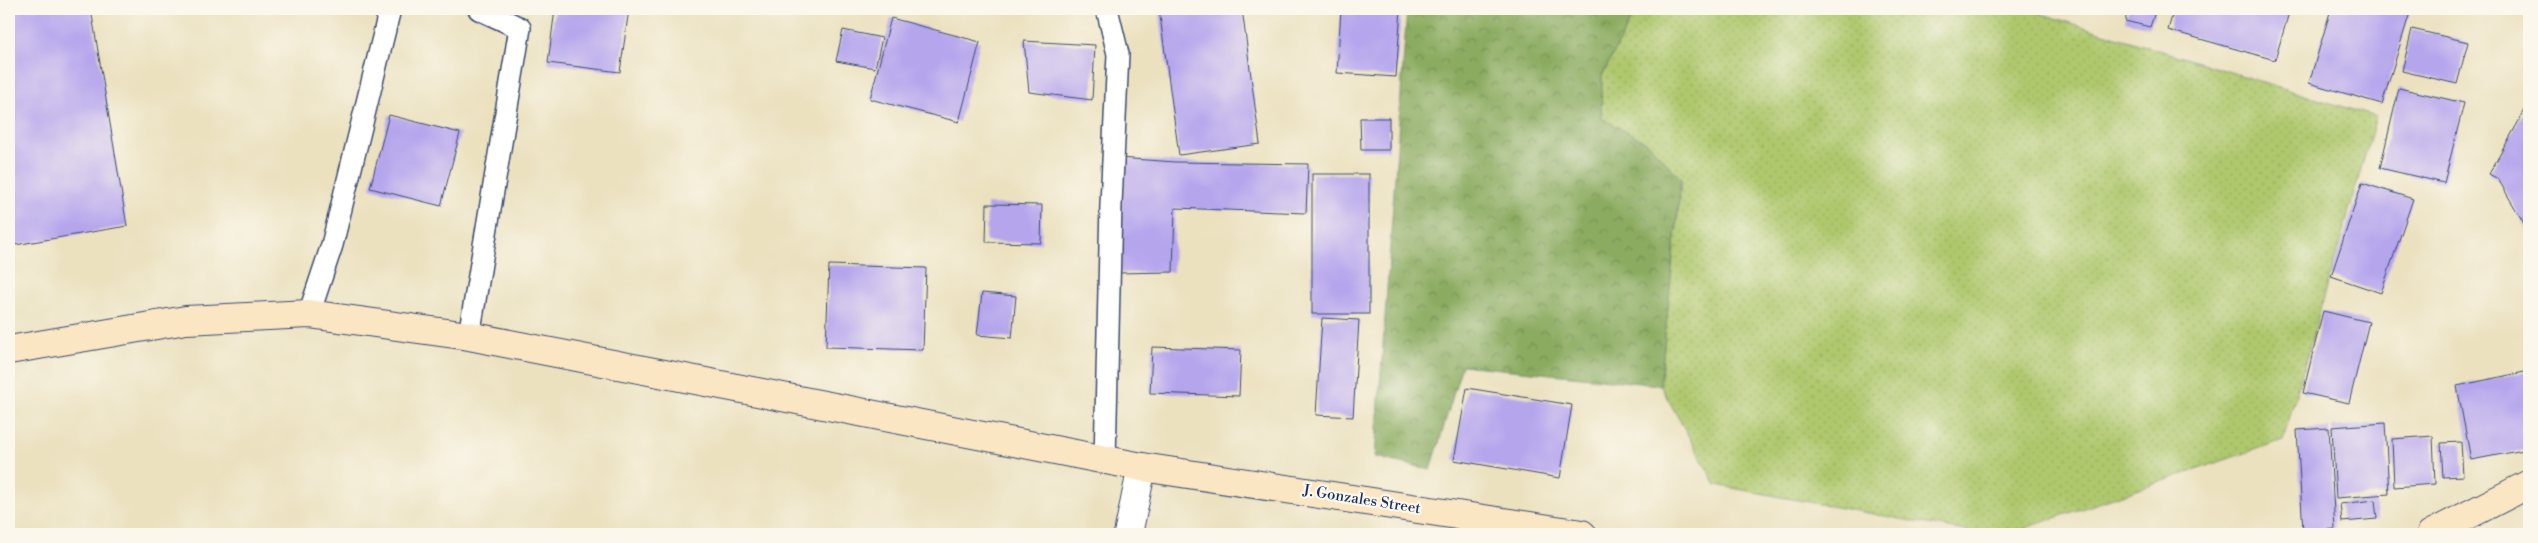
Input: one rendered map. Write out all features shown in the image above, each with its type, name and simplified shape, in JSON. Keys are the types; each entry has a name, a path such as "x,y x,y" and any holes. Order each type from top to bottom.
{"main road":[{"name":"J. Gonzales Street","path":"9,350 186,320 309,314 469,336 1142,467 1582,534"},
{"path":"2431,534 2529,484"}],"street":[{"path":"1128,534 1142,467"}],"lane":[{"path":"309,314 332,245 390,9"},
{"path":"469,336 520,28 479,9"},
{"path":"1105,460 1111,204 1118,54 1108,9"}],"green space":[{"path":"1407,9 1640,9 1633,15 1602,76 1601,118 1648,143 1681,179 1660,385 1462,365 1431,470 1375,457"},
{"path":"1640,9 2026,9 2376,117 2283,440 2008,534 1982,534 1716,485 1660,385 1681,179 1601,118 1602,76 1633,15"}],"building":[{"path":"9,9 91,9 127,226 9,246"},
{"path":"555,9 629,9 620,72 548,63"},
{"path":"1159,9 1242,9 1260,144 1179,155"},
{"path":"1341,9 1401,9 1396,77 1337,73"},
{"path":"2128,9 2156,9 2150,27 2125,21"},
{"path":"2174,9 2290,9 2275,60 2168,30"},
{"path":"2331,9 2411,9 2382,104 2309,83"},
{"path":"891,18 980,42 959,122 870,99"},
{"path":"2412,29 2468,42 2457,84 2402,71"},
{"path":"843,30 882,38 875,68 836,61"},
{"path":"1024,41 1095,45 1092,100 1029,92"},
{"path":"2399,88 2464,103 2444,183 2380,168"},
{"path":"2529,103 2529,232 2498,179 2489,174"},
{"path":"389,115 460,133 441,206 370,188"},
{"path":"1360,118 1389,118 1389,150 1361,150"},
{"path":"1118,158 1175,162 1308,164 1306,213 1175,208 1173,272 1115,273"},
{"path":"1312,174 1369,174 1369,314 1312,314"},
{"path":"2362,183 2413,199 2381,293 2331,276"},
{"path":"987,204 1042,205 1041,243 986,242"},
{"path":"829,265 926,268 923,350 826,347"},
{"path":"982,293 1016,296 1012,338 977,335"},
{"path":"2323,311 2369,322 2349,403 2303,393"},
{"path":"1322,318 1359,320 1353,417 1316,415"},
{"path":"1152,347 1241,350 1239,396 1150,393"},
{"path":"2529,371 2529,449 2471,460 2457,386"},
{"path":"1467,388 1572,405 1560,478 1454,460"},
{"path":"2385,423 2389,494 2336,498 2332,427"},
{"path":"2329,428 2335,529 2303,531 2297,430"},
{"path":"2433,436 2435,484 2394,487 2392,439"},
{"path":"2461,442 2463,476 2443,477 2441,443"},
{"path":"2375,500 2377,519 2342,522 2340,504"}]}
